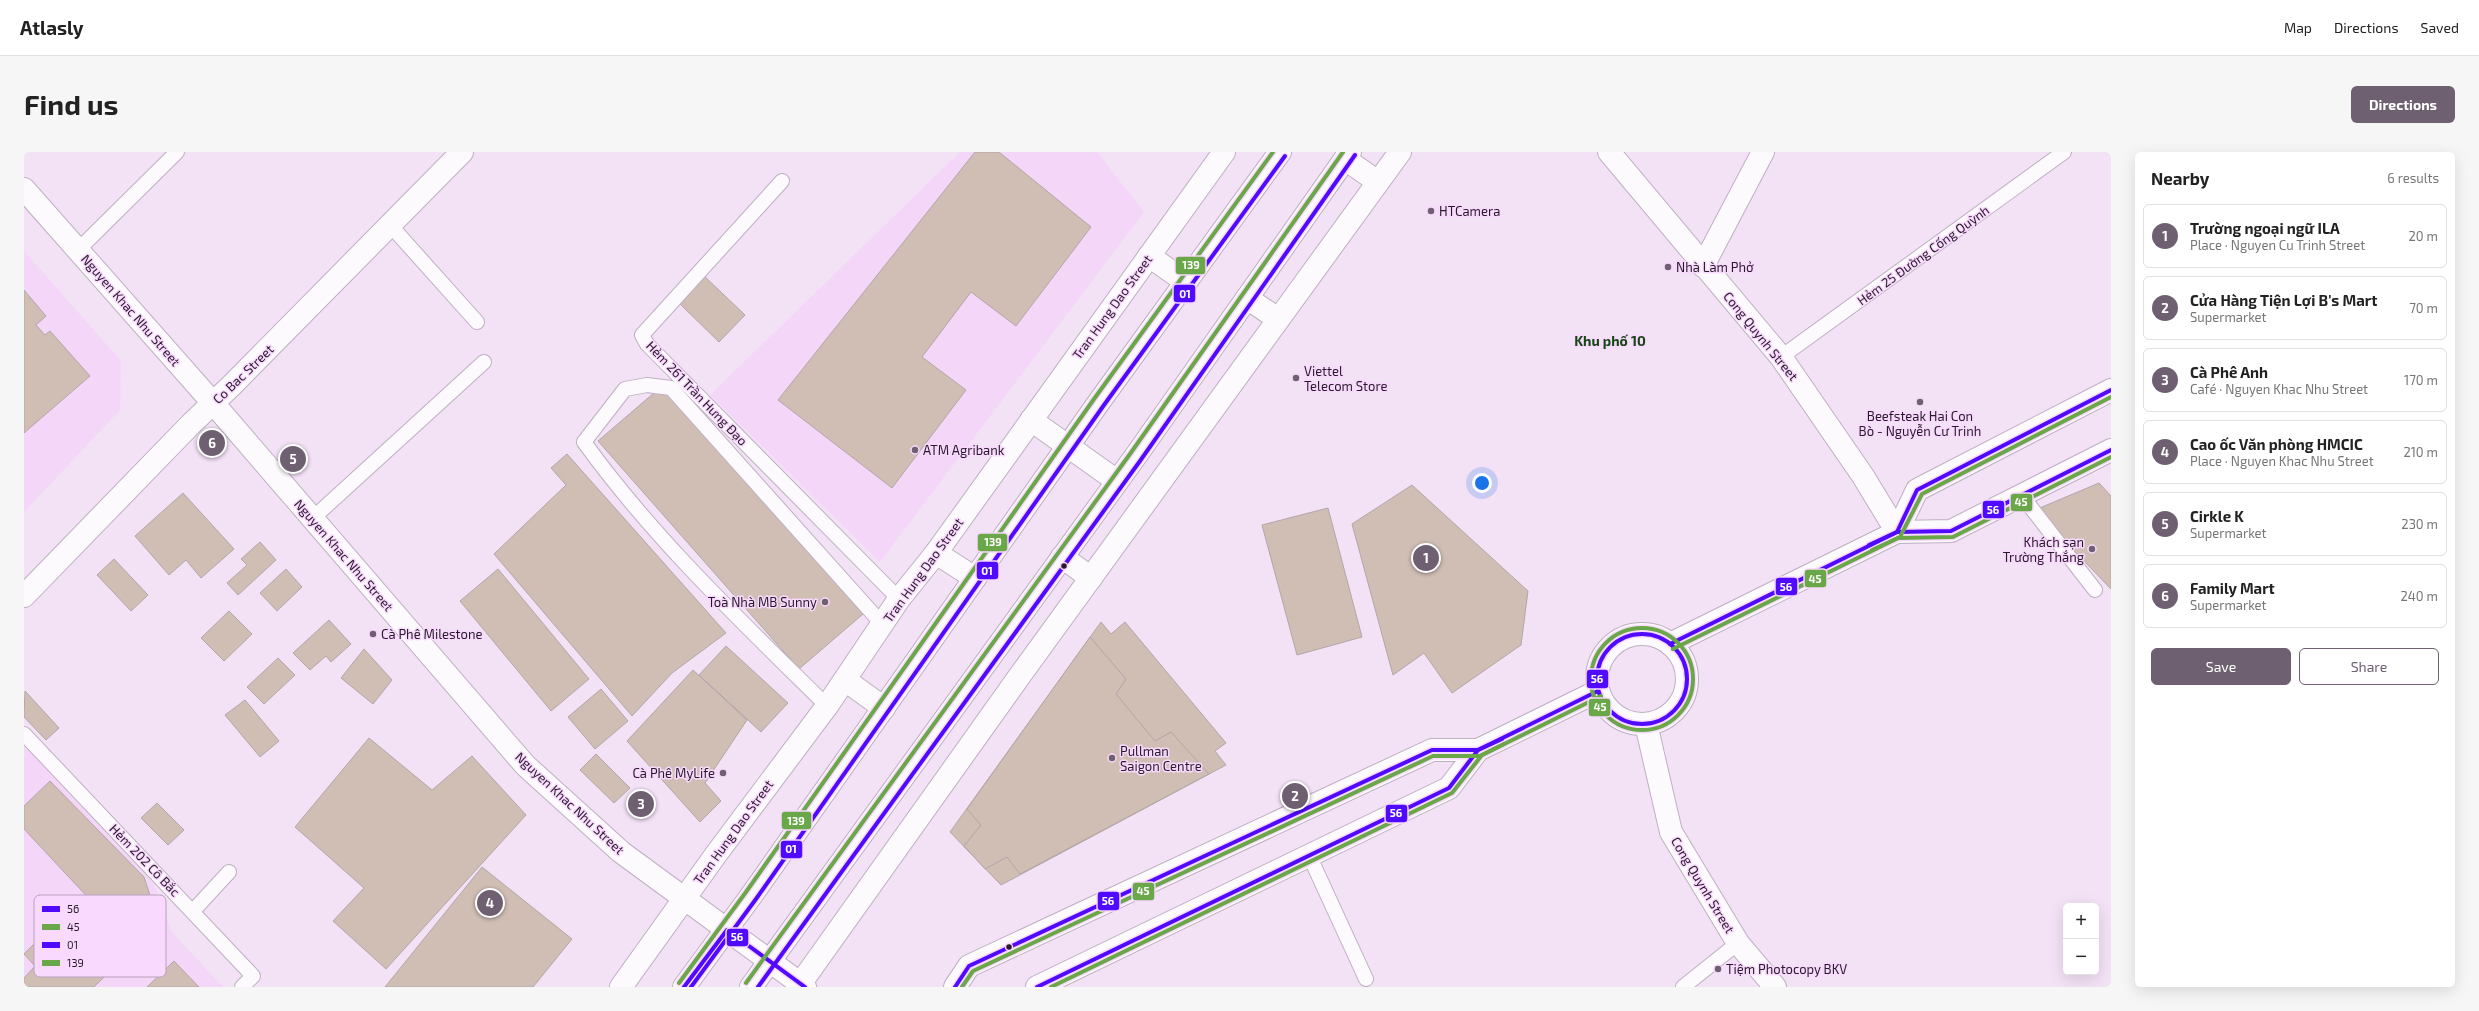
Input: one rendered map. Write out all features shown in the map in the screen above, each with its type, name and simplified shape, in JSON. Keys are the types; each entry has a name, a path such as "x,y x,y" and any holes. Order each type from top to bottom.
{"street":[{"name":"Tran Hung Dao Street","path":"621,987 684,898 846,680 899,599 936,553 1224,152"},
{"path":"684,987 727,930 1068,446 1280,152"},
{"path":"801,986 1021,674 1400,152"},
{"name":"Cong Quynh Street","path":"1608,152 1781,357 1863,476 1897,532"},
{"path":"1703,266 1763,152"},
{"name":"Co Bac Street","path":"24,596 213,403 391,226 455,154"},
{"path":"751,987 898,786 1117,481 1347,155 1378,182"},
{"name":"Nguyen Khac Nhu Street","path":"24,189 213,403 525,764 621,852 801,986"},
{"path":"1149,256 1186,282"},
{"path":"1247,298 1278,319"},
{"path":"1897,532 1917,490 2111,390"},
{"path":"1031,420 1117,481"},
{"path":"1670,644 1897,532 1951,531 2111,450"},
{"path":"936,553 975,578"},
{"path":"1062,557 1091,578"},
{"path":"1648,634 1660,637 1670,644 1684,661 1687,685 1682,699 1673,712 1660,720 1646,724 1630,723 1609,712 1602,702 1598,691 1597,676 1599,663 1606,651 1615,642 1630,635 1648,634"},
{"path":"992,655 1021,674"},
{"path":"846,680 884,708"},
{"path":"955,987 969,966 1432,750 1478,750 1598,691"},
{"name":"Cong Quynh Street","path":"1646,724 1671,832 1738,943 1775,987"},
{"path":"1037,987 1449,788 1478,750"},
{"path":"898,786 926,808"}],"lane":[{"path":"78,250 177,152"},
{"name":"Hẻm 25 Đường Cống Quỳnh","path":"1781,357 2064,152"},
{"name":"Hẻm 261 Trần Hưng Đạo","path":"782,181 642,335 647,344 899,599"},
{"path":"391,226 477,322"},
{"path":"312,519 484,362"},
{"path":"827,706 691,571 603,469 584,442 625,389 646,385 671,388 883,625"},
{"path":"2022,496 2095,590"},
{"name":"Hẻm 202 Cô Bắc","path":"24,734 253,976 242,987"},
{"path":"1309,856 1366,979"},
{"path":"193,911 229,872"},
{"path":"1683,987 1738,943"}],"shaded area":[{"path":"960,152 1097,152 1144,212 880,562 710,395"},
{"path":"24,251 121,361 120,410 24,512"},
{"path":"24,746 153,882 158,895 34,895 34,977 166,977 166,917 171,931 223,987 24,987"}],"building":[{"path":"975,152 999,152 1091,227 1016,326 971,292 922,357 966,390 892,488 778,400"},
{"path":"703,275 745,315 719,342 678,302"},
{"path":"24,290 46,316 36,325 45,335 50,331 90,376 24,433"},
{"path":"662,386 863,614 799,669 598,441"},
{"path":"567,454 726,633 672,673 632,716 494,554 566,485 551,468"},
{"name":"Khách sạn Trường Thắng","path":"2099,483 2111,496 2111,589 2035,510"},
{"path":"1412,485 1528,591 1521,645 1452,693 1424,653 1393,675 1352,524"},
{"path":"183,493 234,549 201,578 186,560 169,575 135,536"},
{"path":"1328,508 1362,637 1297,655 1262,525"},
{"path":"260,542 276,560 238,595 227,583 247,565 241,559"},
{"path":"114,559 148,595 131,611 97,575"},
{"path":"286,569 302,587 277,611 260,593"},
{"path":"498,569 589,679 551,711 460,601"},
{"path":"229,611 252,634 224,661 201,638"},
{"path":"329,620 351,644 331,662 326,656 310,670 293,653"},
{"name":"Pullman Saigon Centre","path":"1101,622 1111,634 1125,622 1226,743 1215,751 1226,765 1001,885 950,832"},
{"name":"Pullman Saigon Centre","path":"1090,637 1126,679 1116,694 1155,741 1171,732 1209,774 1020,874 1007,857 985,869 964,846 981,825 967,809"},
{"path":"726,646 788,703 761,732 699,675"},
{"path":"364,649 392,680 373,704 341,678"},
{"path":"278,658 295,675 264,704 247,687"},
{"path":"693,670 747,720 705,783 721,801 700,822 627,741"},
{"path":"601,689 628,721 595,749 568,717"},
{"path":"25,691 59,728 46,740 24,717"},
{"path":"245,700 279,741 260,757 225,715"},
{"path":"369,738 432,790 472,756 526,815 386,969 333,921 364,888 295,827"},
{"path":"596,754 630,788 614,803 580,770"},
{"path":"50,781 144,877 150,895 86,895 24,829 24,806"},
{"path":"157,803 184,830 168,845 141,818"},
{"path":"482,867 572,939 533,987 385,987"},
{"path":"34,944 34,965 24,954"},
{"path":"174,961 199,987 147,987 157,977 166,977 166,969"},
{"path":"34,967 34,977 104,977 94,987 24,987 24,978"}],"transit line":[{"name":"139","path":"679,983 746,892 1094,399 1273,152"},
{"name":"139","path":"746,983 1130,454 1343,152"},
{"name":"01","path":"758,987 1140,461 1355,155"},
{"name":"01","path":"691,987 756,899 1104,405 1285,156"},
{"name":"56","path":"1670,644 1897,532 1917,490 2111,390"},
{"name":"45","path":"1673,649 1900,537 1922,494 2111,397"},
{"name":"56","path":"1869,545 1897,532 1951,531 2111,450"},
{"name":"45","path":"1872,550 1898,538 1953,537 2111,457"},
{"name":"45","path":"1642,628 1662,632 1678,643 1689,659 1693,679 1689,699 1678,715 1662,726 1642,730 1622,726 1606,715 1595,699 1591,679 1595,659 1606,643 1622,632 1642,628"},
{"name":"56","path":"1642,634 1659,637 1674,647 1684,662 1687,679 1684,696 1674,711 1659,721 1642,724 1625,721 1610,711 1600,696 1597,679 1600,662 1610,647 1625,637 1642,634"},
{"name":"56","path":"955,987 969,966 1432,750 1478,750 1598,691"},
{"name":"45","path":"962,987 973,971 1433,756 1480,756 1601,696"},
{"name":"56","path":"1037,987 1449,788 1478,750 1502,739"},
{"name":"45","path":"1051,987 1452,793 1482,755 1504,744"},
{"name":"56","path":"684,987 727,930 805,987"}],"place":[{"name":"HTCamera","path":"1431,211"},
{"name":"Nhà Làm Phở","path":"1668,267"},
{"name":"Viettel Telecom Store","path":"1296,378"},
{"name":"Beefsteak Hai Con Bò - Nguyễn Cư Trinh","path":"1920,402"},
{"name":"Family Mart","path":"212,443"},
{"name":"ATM Agribank","path":"915,450"},
{"name":"Cirkle K","path":"293,459"},
{"name":"Khách sạn Trường Thắng","path":"2092,549"},
{"name":"Trường ngoại ngữ ILA","path":"1426,558"},
{"name":"Toà Nhà MB Sunny","path":"825,602"},
{"name":"Cà Phê Milestone","path":"373,634"},
{"name":"Pullman Saigon Centre","path":"1112,758"},
{"name":"Cà Phê MyLife","path":"723,773"},
{"name":"Cửa Hàng Tiện Lợi B's Mart","path":"1295,796"},
{"name":"Cà Phê Anh","path":"641,804"},
{"name":"Cao ốc Văn phòng HMCIC","path":"490,903"},
{"name":"Tiệm Photocopy BKV","path":"1718,969"}],"district":[{"name":"Khu phố 10","path":"1610,341"}]}
